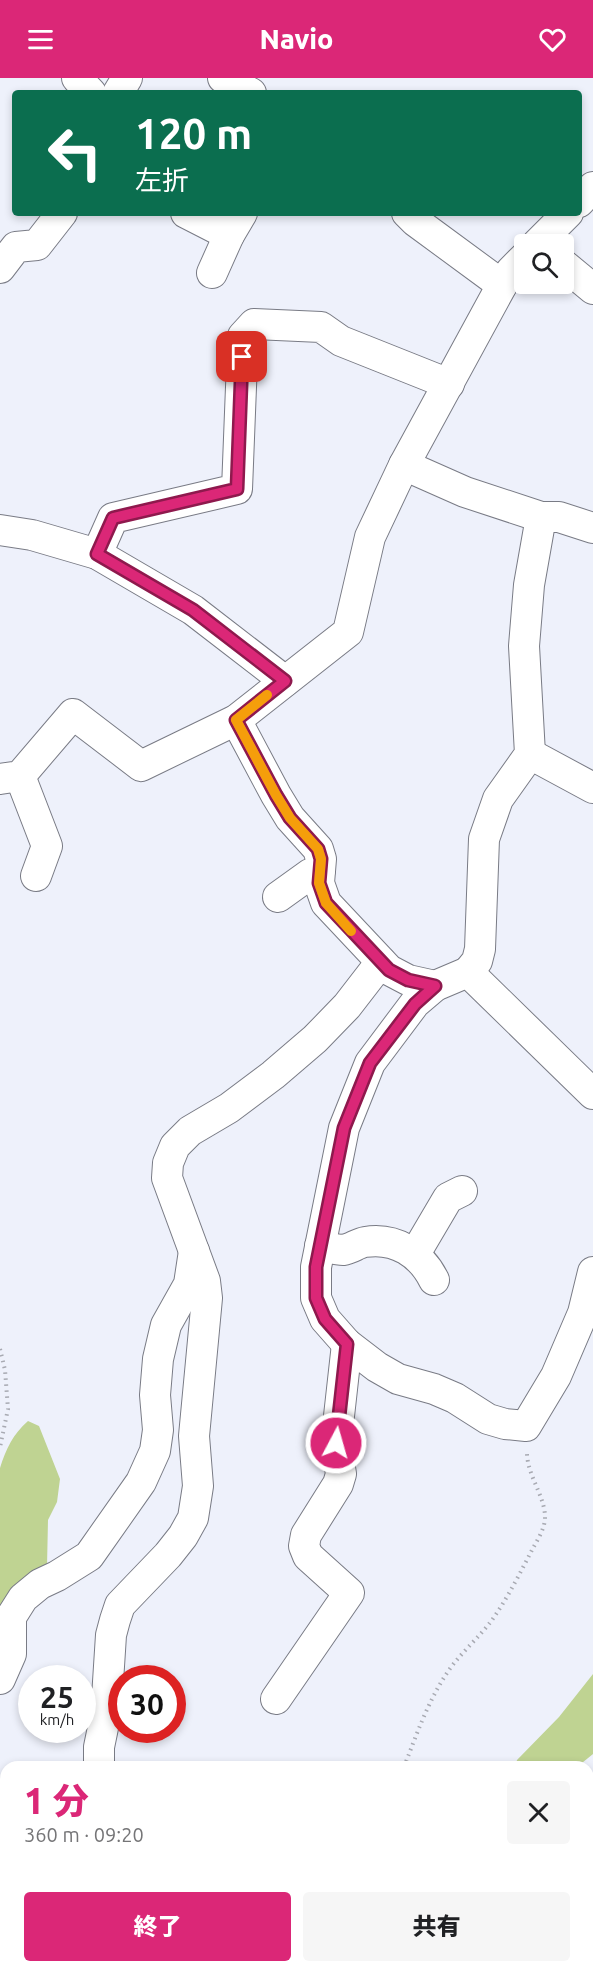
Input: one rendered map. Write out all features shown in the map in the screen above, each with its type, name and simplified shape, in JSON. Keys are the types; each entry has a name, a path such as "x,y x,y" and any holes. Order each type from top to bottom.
{"street":[{"path":"77,78 88,90"},
{"path":"223,78 245,90"},
{"path":"582,199 593,188"},
{"path":"0,268 16,248 37,245 60,216"},
{"path":"200,216 236,224 212,273"},
{"path":"410,216 502,285"},
{"path":"548,234 565,216"},
{"path":"36,876 47,846 10,777 73,714 141,766 236,720 348,632 370,537 404,465 502,285 514,268"},
{"path":"574,273 593,289"},
{"path":"97,554 113,518 237,489 243,336 254,324 321,327 341,341 448,384"},
{"path":"404,465 465,492 541,517 559,517 593,528"},
{"path":"541,517 529,585 524,646 530,754 498,799 484,839 480,949 477,961 468,972 435,986 415,1004 370,1063 344,1128 316,1267 316,1298 325,1319 347,1344 377,1367 398,1378 454,1398 488,1419 505,1424 526,1426 556,1376 583,1313 593,1272"},
{"path":"0,530 32,536 97,554 193,610 285,681"},
{"path":"236,720 290,818 318,849 321,859 319,883 326,903 389,970 408,980 435,986"},
{"path":"530,754 593,788"},
{"path":"278,897 310,874 320,870"},
{"path":"99,1761 99,1747 106,1713 111,1635 120,1605 183,1536 193,1518 198,1486 194,1436 207,1298 205,1281 167,1178 168,1163 175,1146 190,1131 229,1108 315,1039 347,1006 381,962"},
{"path":"468,972 593,1094"},
{"path":"416,1254 448,1198 462,1191"},
{"path":"320,1246 345,1250 366,1242 388,1243 402,1247 416,1254 434,1280"},
{"path":"0,1679 11,1654 11,1617 23,1598 40,1584 89,1556 141,1482 155,1451 158,1430 155,1395 158,1359 166,1325 189,1284 194,1251"},
{"path":"276,1699 349,1593 308,1556 304,1546 306,1535 338,1484 341,1474 336,1443 347,1344"}],"path":[{"path":"0,1349 5,1370 8,1409 0,1447"},
{"path":"406,1761 435,1692 447,1672 491,1621 542,1531 545,1520 543,1504 527,1462 526,1426"}],"green space":[{"path":"28,1421 39,1426 60,1479 57,1502 48,1520 47,1567 0,1647 0,1468 11,1442"},
{"path":"593,1674 593,1754 584,1761 517,1761 517,1760 559,1717"}],"slow traffic":[{"path":"267,695 236,720 290,818 318,849 321,859 319,883 326,903 351,931"}],"route":[{"path":"242,357 237,489 113,518 97,554 193,610 285,681 236,720 290,818 318,849 321,859 319,883 326,903 389,970 408,980 435,986 415,1004 388,1036 370,1063 344,1128 316,1267 316,1298 325,1319 347,1344 336,1443"}]}
